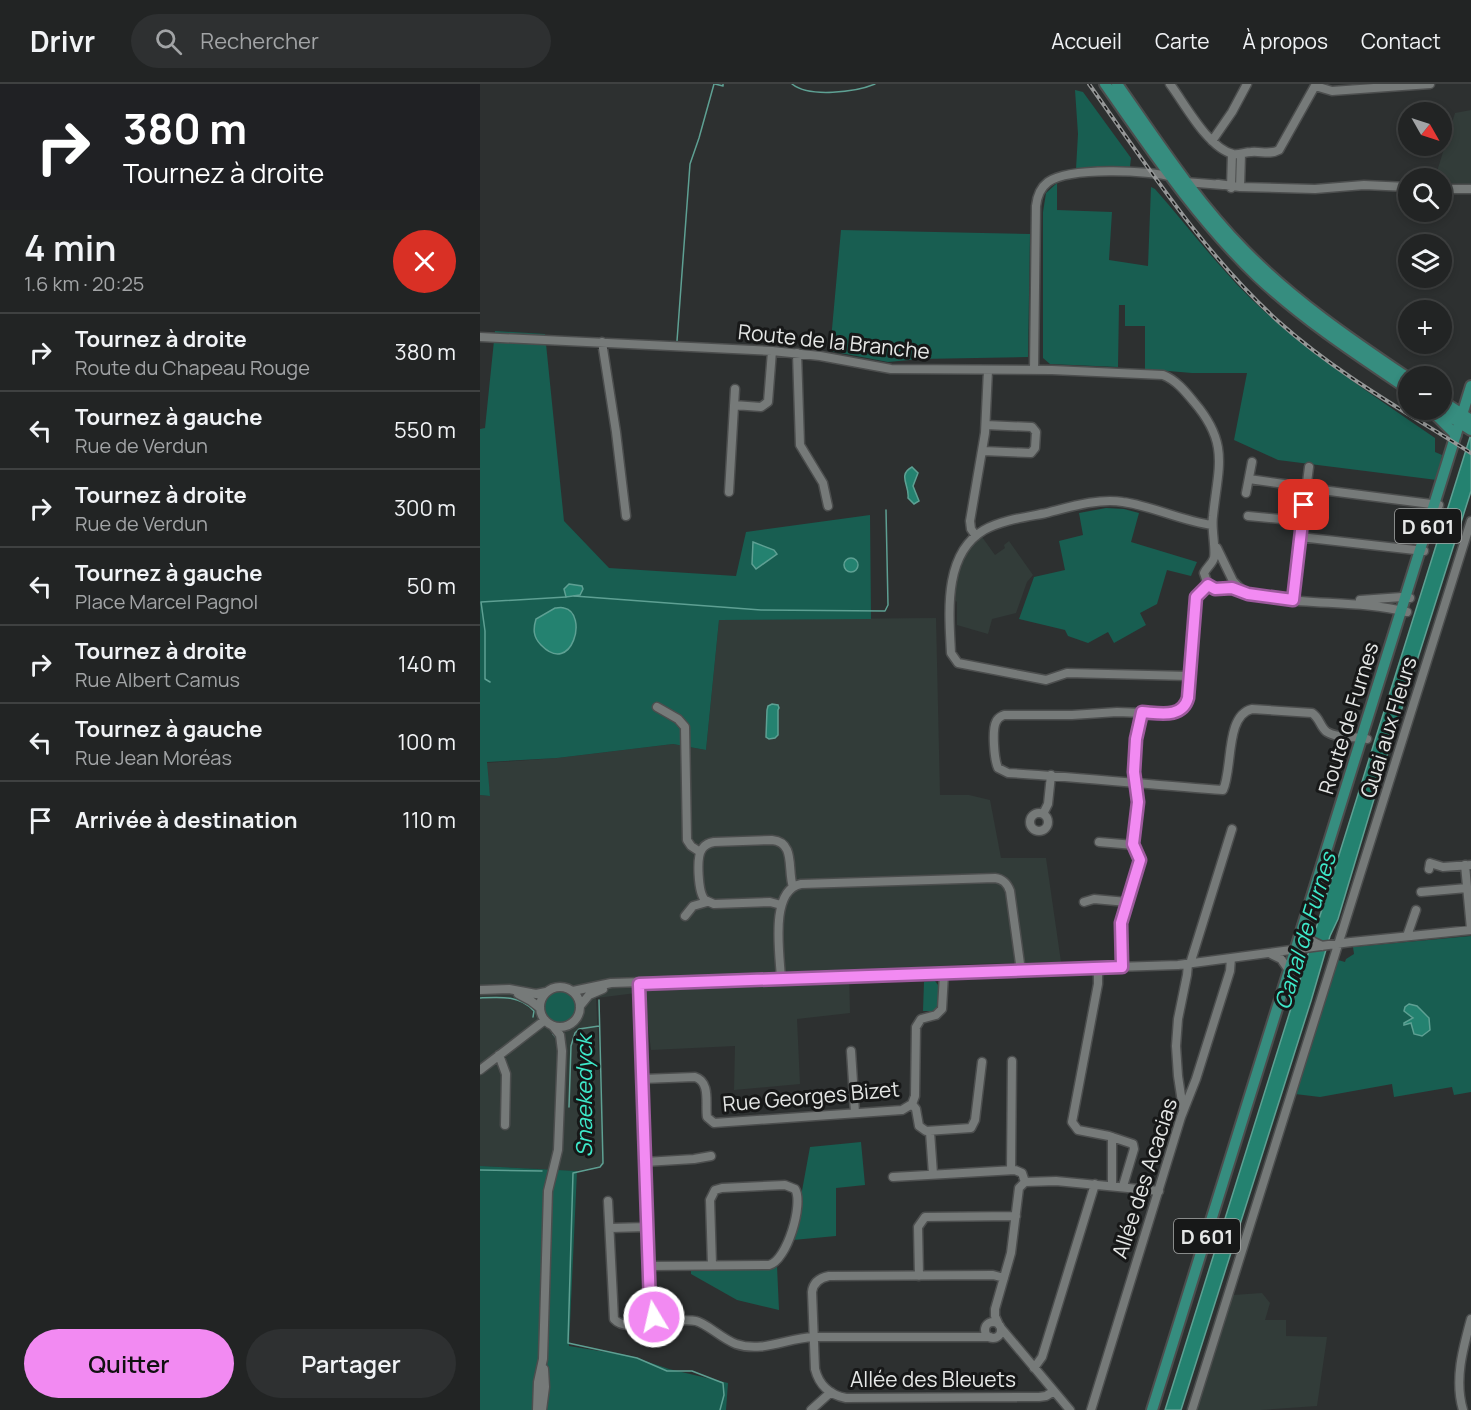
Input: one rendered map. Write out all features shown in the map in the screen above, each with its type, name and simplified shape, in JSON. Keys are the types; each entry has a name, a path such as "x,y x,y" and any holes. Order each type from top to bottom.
{"main road":[{"path":"1105,84 1180,180 1239,245 1287,290 1398,375"},
{"path":"1117,84 1220,238 1268,286 1319,328 1390,377 1398,379"},
{"name":"Route de Furnes","path":"1437,505 1467,420 1471,386"},
{"path":"1452,409 1467,420"},
{"path":"1452,414 1467,420"},
{"path":"1441,420 1456,435"},
{"name":"Route de Furnes","path":"1262,1062 1304,944 1437,505 1456,435 1467,420"},
{"name":"Route de Furnes","path":"1152,1410 1262,1062 1288,969 1304,944 1365,739"}],"street":[{"path":"1170,84 1212,141 1237,154 1273,153 1279,150 1316,85 1332,91 1430,84"},
{"path":"1212,141 1227,121 1244,85"},
{"path":"1231,186 1237,154"},
{"path":"1034,370 1036,203 1043,187 1059,177 1127,172 1231,186 1315,189 1364,185 1398,187"},
{"path":"1180,180 1196,179 1231,186"},
{"path":"1452,189 1471,189"},
{"name":"Route de la Branche","path":"480,337 772,351 891,369 1158,374 1169,378 1181,387 1208,421 1219,447 1219,469 1212,528"},
{"path":"602,342 626,516"},
{"path":"734,405 761,407 767,403 770,398 772,351"},
{"path":"797,353 800,444 823,483 828,506"},
{"path":"976,536 971,529 970,521 983,451 988,370"},
{"path":"729,492 735,389"},
{"path":"983,451 1030,453 1034,452 1036,447 1036,432 1032,427 986,425"},
{"path":"1246,493 1252,462"},
{"path":"1293,600 1309,467"},
{"path":"1249,479 1437,505"},
{"path":"1189,676 1067,673 1043,680 963,664 954,660 951,653 951,589 956,565 966,548 976,536 988,528 1082,504 1110,501 1129,503 1212,528"},
{"path":"1248,516 1302,521"},
{"name":"Quai aux Fleurs","path":"1192,1410 1471,521"},
{"path":"1212,528 1215,555 1204,574 1208,585 1215,589 1232,588 1244,594 1366,605 1404,612"},
{"path":"1212,528 1219,554 1238,587 1254,595"},
{"path":"1300,537 1423,551"},
{"path":"1210,565 1219,563 1228,570"},
{"path":"1221,588 1228,583 1228,570"},
{"path":"1208,585 1196,597 1187,702 1180,710 1170,714 1138,712 1060,716 1009,713 999,718 995,728 995,759 998,768 1005,772 1085,777 1135,784 1223,789 1238,722 1243,713 1250,709 1312,713 1329,734 1365,739"},
{"path":"1329,603 1408,598"},
{"path":"657,707 678,719 685,727 687,842 700,852"},
{"path":"1122,967 1121,923 1140,860 1134,845 1138,802 1135,784 1138,712"},
{"path":"1042,814 1048,804 1051,776"},
{"path":"1181,1117 1184,1104 1176,1060 1177,1031 1197,945 1232,829"},
{"path":"781,905 770,902 714,904 707,902 702,898 700,892 700,852 704,846 712,842 770,840 781,842 789,851 790,877 793,887"},
{"path":"1099,842 1134,845"},
{"path":"480,990 500,989 536,994 560,987 573,991 608,984 1192,964 1268,953 1304,944 1322,946 1471,930 1467,888 1468,865 1430,866"},
{"path":"781,979 778,914 793,887 799,884 1002,879 1010,891 1021,971"},
{"path":"1421,892 1467,888"},
{"path":"1084,902 1094,899 1127,902"},
{"path":"685,916 692,907 707,902"},
{"path":"1407,936 1416,910"},
{"path":"1268,953 1280,958 1288,969"},
{"name":"Allée des Acacias","path":"1091,1410 1181,1117 1230,971 1231,958"},
{"path":"1098,968 1098,984 1072,1122 1078,1130 1130,1142 1134,1147 1124,1186"},
{"path":"944,974 942,1009 936,1015 921,1019 916,1027 915,1096 912,1104 916,1109 919,1126 930,1132 966,1130 974,1125 982,1062"},
{"path":"580,1006 587,997 596,992 639,984"},
{"path":"639,984 650,1308 654,1317 661,1320 698,1321 724,1339 747,1347 770,1346 795,1338 813,1337 1000,1334 1000,1327"},
{"path":"500,989 522,996 540,1008"},
{"path":"562,1051 567,1035 579,1014 579,1000 573,991"},
{"path":"542,1410 546,1384 543,1359 548,1191 558,1150 562,1051 560,1035 545,1020 540,1008 541,999 546,992"},
{"path":"480,1070 545,1020"},
{"path":"553,1026 565,1027 573,1022"},
{"path":"851,1051 855,1113"},
{"path":"499,1055 506,1074 505,1125"},
{"path":"1011,1170 1012,1061"},
{"name":"Rue Georges Bizet","path":"642,1079 695,1077 700,1079 705,1086 707,1118 714,1123 903,1110 912,1104"},
{"path":"1180,1089 1185,1093 1191,1092"},
{"path":"930,1132 933,1174"},
{"path":"1112,1137 1112,1185"},
{"path":"645,1162 711,1156"},
{"path":"892,1177 1011,1170 1020,1172 1025,1182"},
{"path":"989,1333 1012,1249 1019,1188 1025,1182 1052,1181 1112,1185 1159,1191"},
{"path":"1034,1368 1042,1356 1095,1184"},
{"path":"649,1266 769,1265 777,1262 791,1233 798,1200 795,1189 785,1185 722,1188 714,1191 710,1200 712,1265"},
{"path":"608,1201 614,1319 621,1324 640,1324 654,1317"},
{"path":"919,1276 918,1227 925,1217 1016,1216"},
{"path":"610,1228 647,1227"},
{"name":"Allée des Bleuets","path":"1004,1278 993,1275 822,1278 815,1283 812,1290 816,1374 821,1383 831,1392 851,1398 1040,1397 1054,1391"},
{"path":"997,1299 995,1314 1000,1327 1070,1410"},
{"path":"1463,1410 1460,1395 1461,1361 1471,1319"},
{"path":"989,1333 992,1323 1000,1327"},
{"path":"989,1333 1007,1342 1021,1353"},
{"path":"537,1410 538,1386 543,1359"},
{"path":"811,1410 831,1392"}],"shaded area":[{"path":"1075,90 1083,92 1131,158 1130,167 1076,169 1078,134"},
{"path":"1471,110 1471,184 1452,183 1452,168 1438,168 1442,156 1452,156 1452,123 1455,113"},
{"path":"1057,183 1057,210 1112,212 1109,260 1148,266 1151,187 1155,189 1222,268 1265,312 1327,362 1398,412 1398,420 1409,420 1435,438 1435,452 1442,455 1437,480 1278,460 1234,440 1247,373 1192,373 1145,369 1145,326 1125,326 1125,305 1119,305 1118,367 1050,364 1043,358 1043,212 1046,193"},
{"path":"841,230 1030,234 1028,357 920,359 888,362 830,351"},
{"path":"495,331 545,334 564,521 609,568 736,576 746,532 870,515 871,619 719,620 706,750 673,744 557,758 487,762 490,796 480,795 480,429 485,428"},
{"path":"1471,434 1471,491 1338,919 1330,936 1181,1410 1165,1410"},
{"path":"912,467 918,473 913,486 919,501 914,504 908,498 905,477"},
{"path":"1106,508 1139,513 1131,542 1197,562 1191,576 1167,570 1157,604 1140,613 1146,625 1114,643 1108,632 1088,643 1068,636 1065,630 1019,619 1034,577 1065,570 1059,541 1083,535 1079,513"},
{"path":"982,537 995,555 1005,548 1004,545 1009,541 1033,575 1027,582 1016,613 992,619 988,634 957,625 957,602 955,600 961,564 970,548"},
{"path":"753,542 774,550 777,554 756,569 752,564"},
{"path":"851,558 856,560 858,565 856,570 851,572 846,570 844,565 846,560"},
{"path":"569,584 582,586 580,595 566,597 564,589"},
{"path":"555,608 564,608 571,612 575,620 574,640 568,649 561,653 552,653 541,645 534,633 536,619"},
{"path":"936,618 940,795 969,795 990,800 1001,858 1046,858 1061,962 849,971 850,1013 797,1019 800,1084 734,1090 735,1046 651,1050 644,992 596,998 604,1165 577,1171 480,1166 480,795 490,796 486,763 557,758 673,744 706,750 719,620"},
{"path":"772,704 778,705 779,708 778,735 769,739 766,737 767,710"},
{"path":"1471,936 1471,1092 1454,1095 1452,1087 1394,1097 1392,1084 1320,1097 1295,1094 1338,960 1345,962 1354,954 1353,947"},
{"path":"935,981 938,985 938,1005 934,1011 923,1011 924,982"},
{"path":"560,990 572,995 577,1007 572,1019 560,1024 548,1019 543,1007 548,995"},
{"path":"1409,1004 1417,1006 1429,1018 1430,1030 1422,1036 1414,1034 1411,1023 1404,1025 1413,1018 1404,1011"},
{"path":"861,1142 865,1185 836,1188 836,1236 793,1240 810,1147"},
{"path":"480,1166 577,1171 569,1346 630,1356 669,1369 728,1383 726,1410 480,1410"},
{"path":"777,1266 779,1310 737,1300 691,1274 691,1267"},
{"path":"1262,1293 1270,1303 1265,1320 1286,1320 1286,1336 1327,1337 1317,1406 1260,1410 1196,1410 1233,1295"}],"waterway":[{"path":"677,341 690,164 714,84"},
{"path":"715,84 723,86 723,84"},
{"path":"792,84 809,91 821,92 845,91 875,84"},
{"path":"574,596 761,610 885,611 888,605 886,510"},
{"path":"490,682 485,679 485,631 481,602 566,597"},
{"path":"480,998 502,997 522,1002 534,1011 533,1017"},
{"path":"599,1000 603,1163 600,1167 573,1173 568,1343 637,1358 667,1371 692,1371 723,1383 724,1395 720,1410"},
{"path":"569,1107 571,1046 575,1033 579,1029 599,1026"},
{"path":"553,1034 557,1039"},
{"name":"Snaekedyck","path":"480,1170 542,1171"}],"railway":[{"path":"1089,84 1155,178 1201,238 1251,295 1279,322 1324,359 1471,453"}],"route":[{"path":"654,1317 650,1306 639,984 1122,967 1121,923 1140,860 1133,844 1138,802 1134,782 1136,739 1142,712 1170,714 1185,705 1188,698 1196,597 1208,585 1215,589 1232,588 1242,593 1293,600 1304,505"}],"water label":[{"name":"Canal de Furnes","path":"1305,931"}]}
